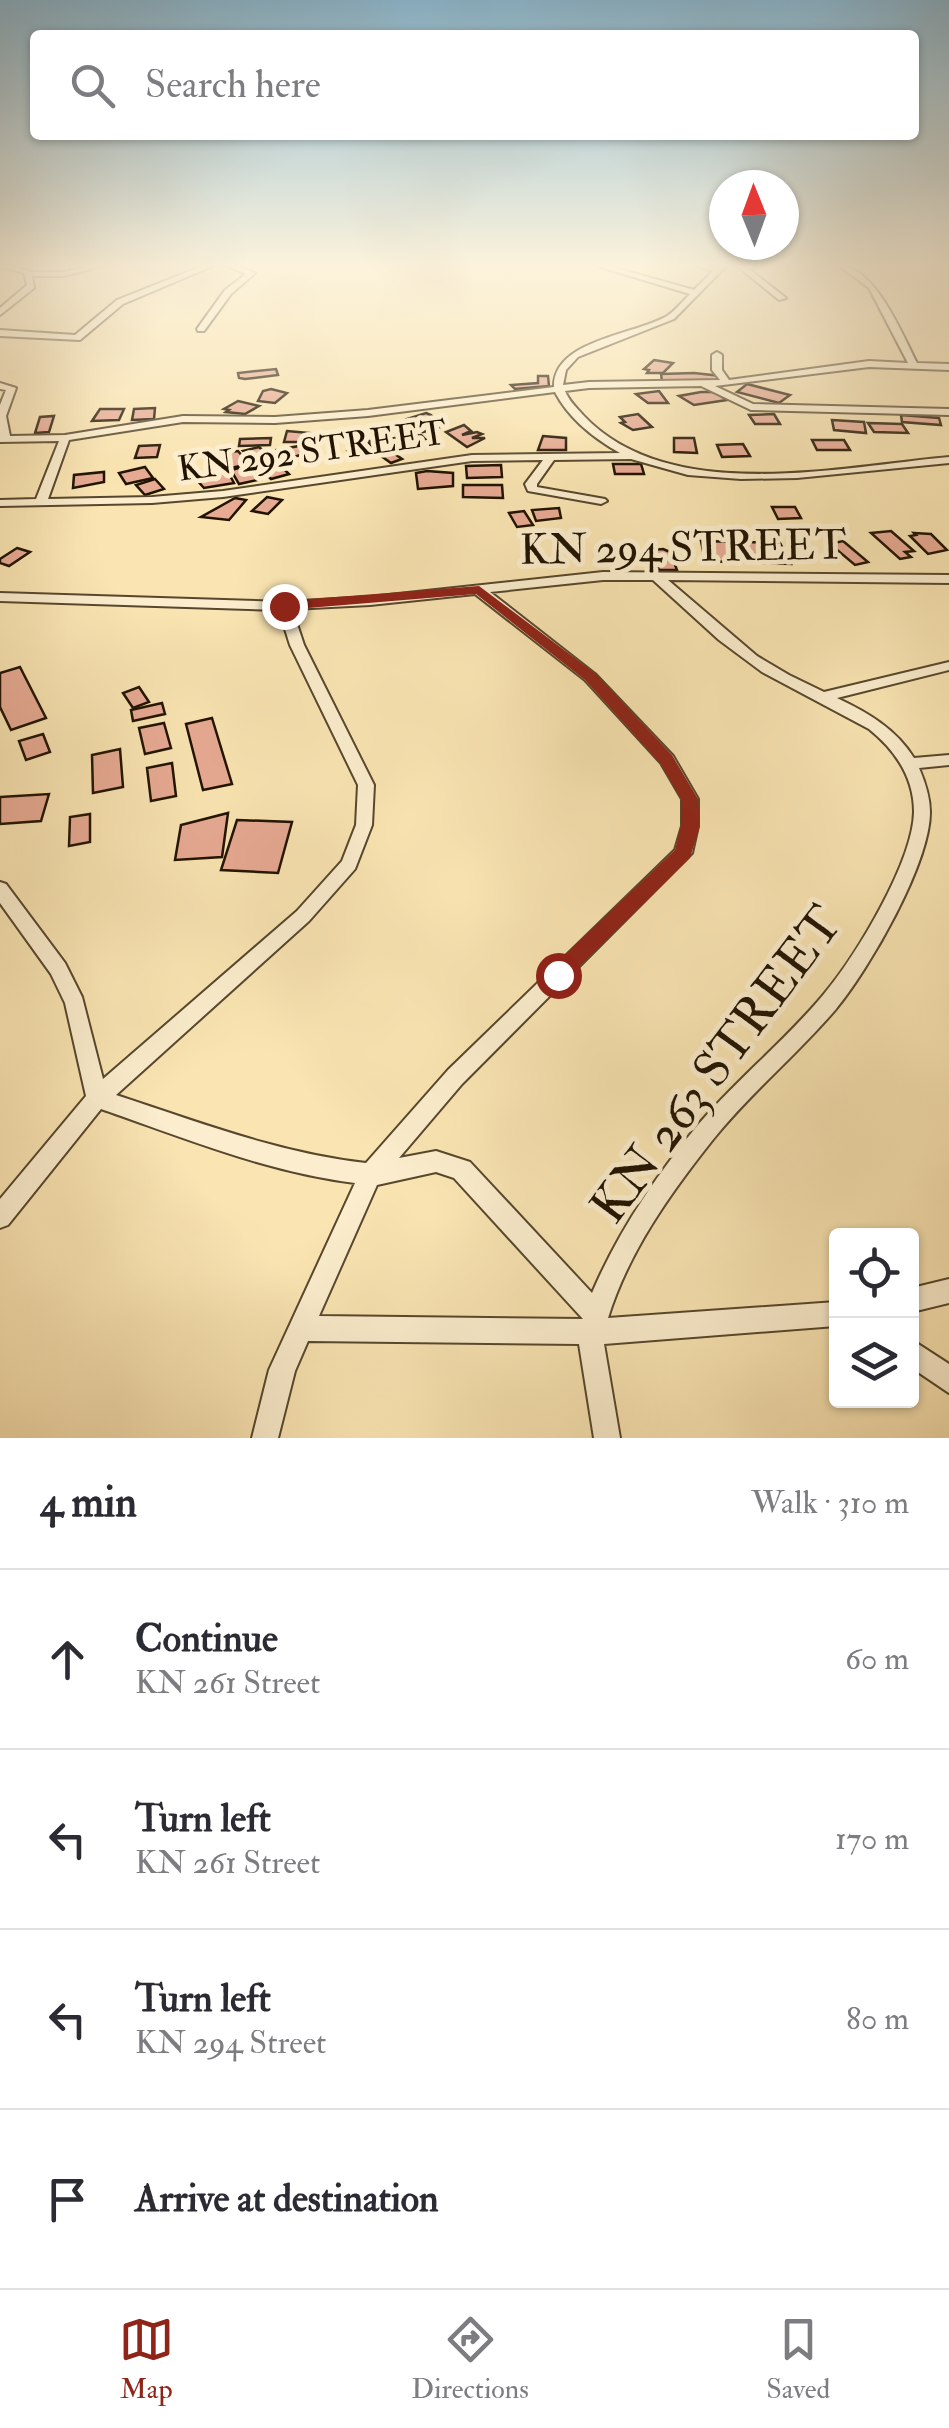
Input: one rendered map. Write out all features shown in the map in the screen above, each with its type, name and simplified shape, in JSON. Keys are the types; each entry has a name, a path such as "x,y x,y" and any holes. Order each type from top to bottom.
{"street":[{"path":"0,333 77,338 84,332"},
{"path":"633,332 576,355 563,364 557,378 558,390 594,436 632,456 698,472 744,476 949,460"},
{"path":"897,332 914,364"},
{"path":"717,355 717,370 727,383"},
{"path":"0,386 11,388 1,416 3,438 64,438 183,419 318,417 558,390 727,383 869,364 949,367"},
{"path":"702,384 751,407 949,412"},
{"path":"41,502 64,438"},
{"name":"KN 292 STREET","path":"0,503 205,495 429,462 632,456"},
{"path":"551,457 530,484 532,489 601,501"},
{"path":"657,577 728,641 770,671 823,697 887,736 908,764 949,760"},
{"name":"KN 294 STREET","path":"0,597 284,606 565,579 949,579"},
{"path":"265,1438 282,1370 370,1175 454,1077 684,853 690,799 666,760 590,677 479,590"},
{"path":"0,1217 97,1098 303,916 349,864 364,826 366,786 296,644 284,606"},
{"path":"823,697 949,666"},
{"name":"KN 263 STREET","path":"594,1324 633,1237 657,1198 721,1114 833,998 880,922 918,836 920,790 908,764"},
{"path":"0,890 58,969 75,1003 97,1098"},
{"path":"97,1098 253,1155 370,1175 419,1162 446,1160 462,1170 594,1324 607,1438"},
{"path":"919,1298 949,1290"},
{"path":"300,1328 594,1324 829,1314"},
{"path":"919,1359 949,1380"}],"building":[{"path":"654,360 673,363 663,373 647,373 649,370 644,369"},
{"path":"276,369 278,375 245,379 239,378 238,373"},
{"path":"661,374 721,376 722,382 662,381"},
{"path":"538,376 548,376 549,386 515,389 511,385 538,383"},
{"path":"747,384 790,395 779,403 737,392"},
{"path":"263,391 287,393 275,403 258,401"},
{"path":"659,391 668,403 648,403 636,394"},
{"path":"714,392 727,400 694,405 679,396"},
{"path":"238,401 259,406 245,414 226,412 229,410 224,409"},
{"path":"155,408 154,419 132,420 134,409"},
{"path":"100,409 124,409 119,420 92,421"},
{"path":"426,413 444,426 423,432 407,419"},
{"path":"638,414 652,427 633,430 621,423 625,422 620,417"},
{"path":"774,414 780,424 755,424 749,415"},
{"path":"901,415 939,418 941,425 902,422"},
{"path":"54,416 49,432 35,433 40,417"},
{"path":"832,420 864,422 866,433 834,430"},
{"path":"868,423 902,424 908,433 874,432"},
{"path":"464,425 471,431 462,435 477,432 482,434 472,438 485,438 467,447 446,432"},
{"path":"287,431 310,433 307,442 284,442"},
{"path":"421,435 425,439 382,445 402,459 391,463 377,453 381,452 370,441"},
{"path":"543,436 566,438 566,450 538,450"},
{"path":"271,438 270,445 239,446 240,439"},
{"path":"674,438 694,438 697,453 674,452"},
{"path":"812,440 844,440 850,450 817,450"},
{"path":"367,441 376,450 352,455 348,451 353,450 349,445"},
{"path":"743,444 750,456 722,457 717,445"},
{"path":"160,445 157,457 135,458 139,446"},
{"path":"299,446 304,454 283,460 277,450"},
{"path":"259,447 272,459 256,464 243,451"},
{"path":"238,451 249,464 231,468 220,454"},
{"path":"276,461 289,474 271,479 258,466"},
{"path":"613,464 641,464 644,474 615,474"},
{"path":"251,465 262,479 239,484 231,470"},
{"path":"501,465 502,477 467,478 466,466"},
{"path":"145,467 153,478 126,484 119,473"},
{"path":"227,470 234,483 204,488 195,478"},
{"path":"104,472 104,482 73,488 74,475"},
{"path":"416,473 453,473 453,486 418,489"},
{"path":"155,479 164,489 145,495 136,485"},
{"path":"463,485 502,485 503,498 463,497"},
{"path":"267,497 282,500 268,514 252,511"},
{"path":"235,498 246,500 229,520 201,517"},
{"path":"772,507 795,507 801,518 778,519"},
{"path":"559,508 561,518 536,521 532,510"},
{"path":"524,511 533,525 517,527 509,513"},
{"path":"891,531 914,551 905,552 911,557 900,559 871,533"},
{"path":"931,534 947,550 928,554 910,536"},
{"path":"701,541 780,543 791,564 705,561"},
{"path":"843,541 868,562 855,565 830,544"},
{"path":"17,548 30,552 9,566 0,563 0,559"},
{"path":"651,550 670,552 677,570 659,570"},
{"path":"20,667 46,718 11,730 0,707 0,673"},
{"path":"139,687 149,702 133,708 123,693"},
{"path":"162,703 165,714 133,721 131,710"},
{"path":"212,718 232,784 203,790 186,724"},
{"path":"164,723 171,748 145,754 139,728"},
{"path":"43,734 50,752 26,760 19,741"},
{"path":"120,749 123,787 93,793 92,755"},
{"path":"172,763 176,796 151,801 147,768"},
{"path":"49,794 41,821 0,824 0,797"},
{"path":"228,813 222,857 175,860 181,825"},
{"path":"90,814 90,842 69,846 70,817"},
{"path":"237,820 292,822 278,873 221,870"}],"route":[{"path":"284,606 370,602 479,590 590,677 679,776 690,799 684,853 558,975"}]}
